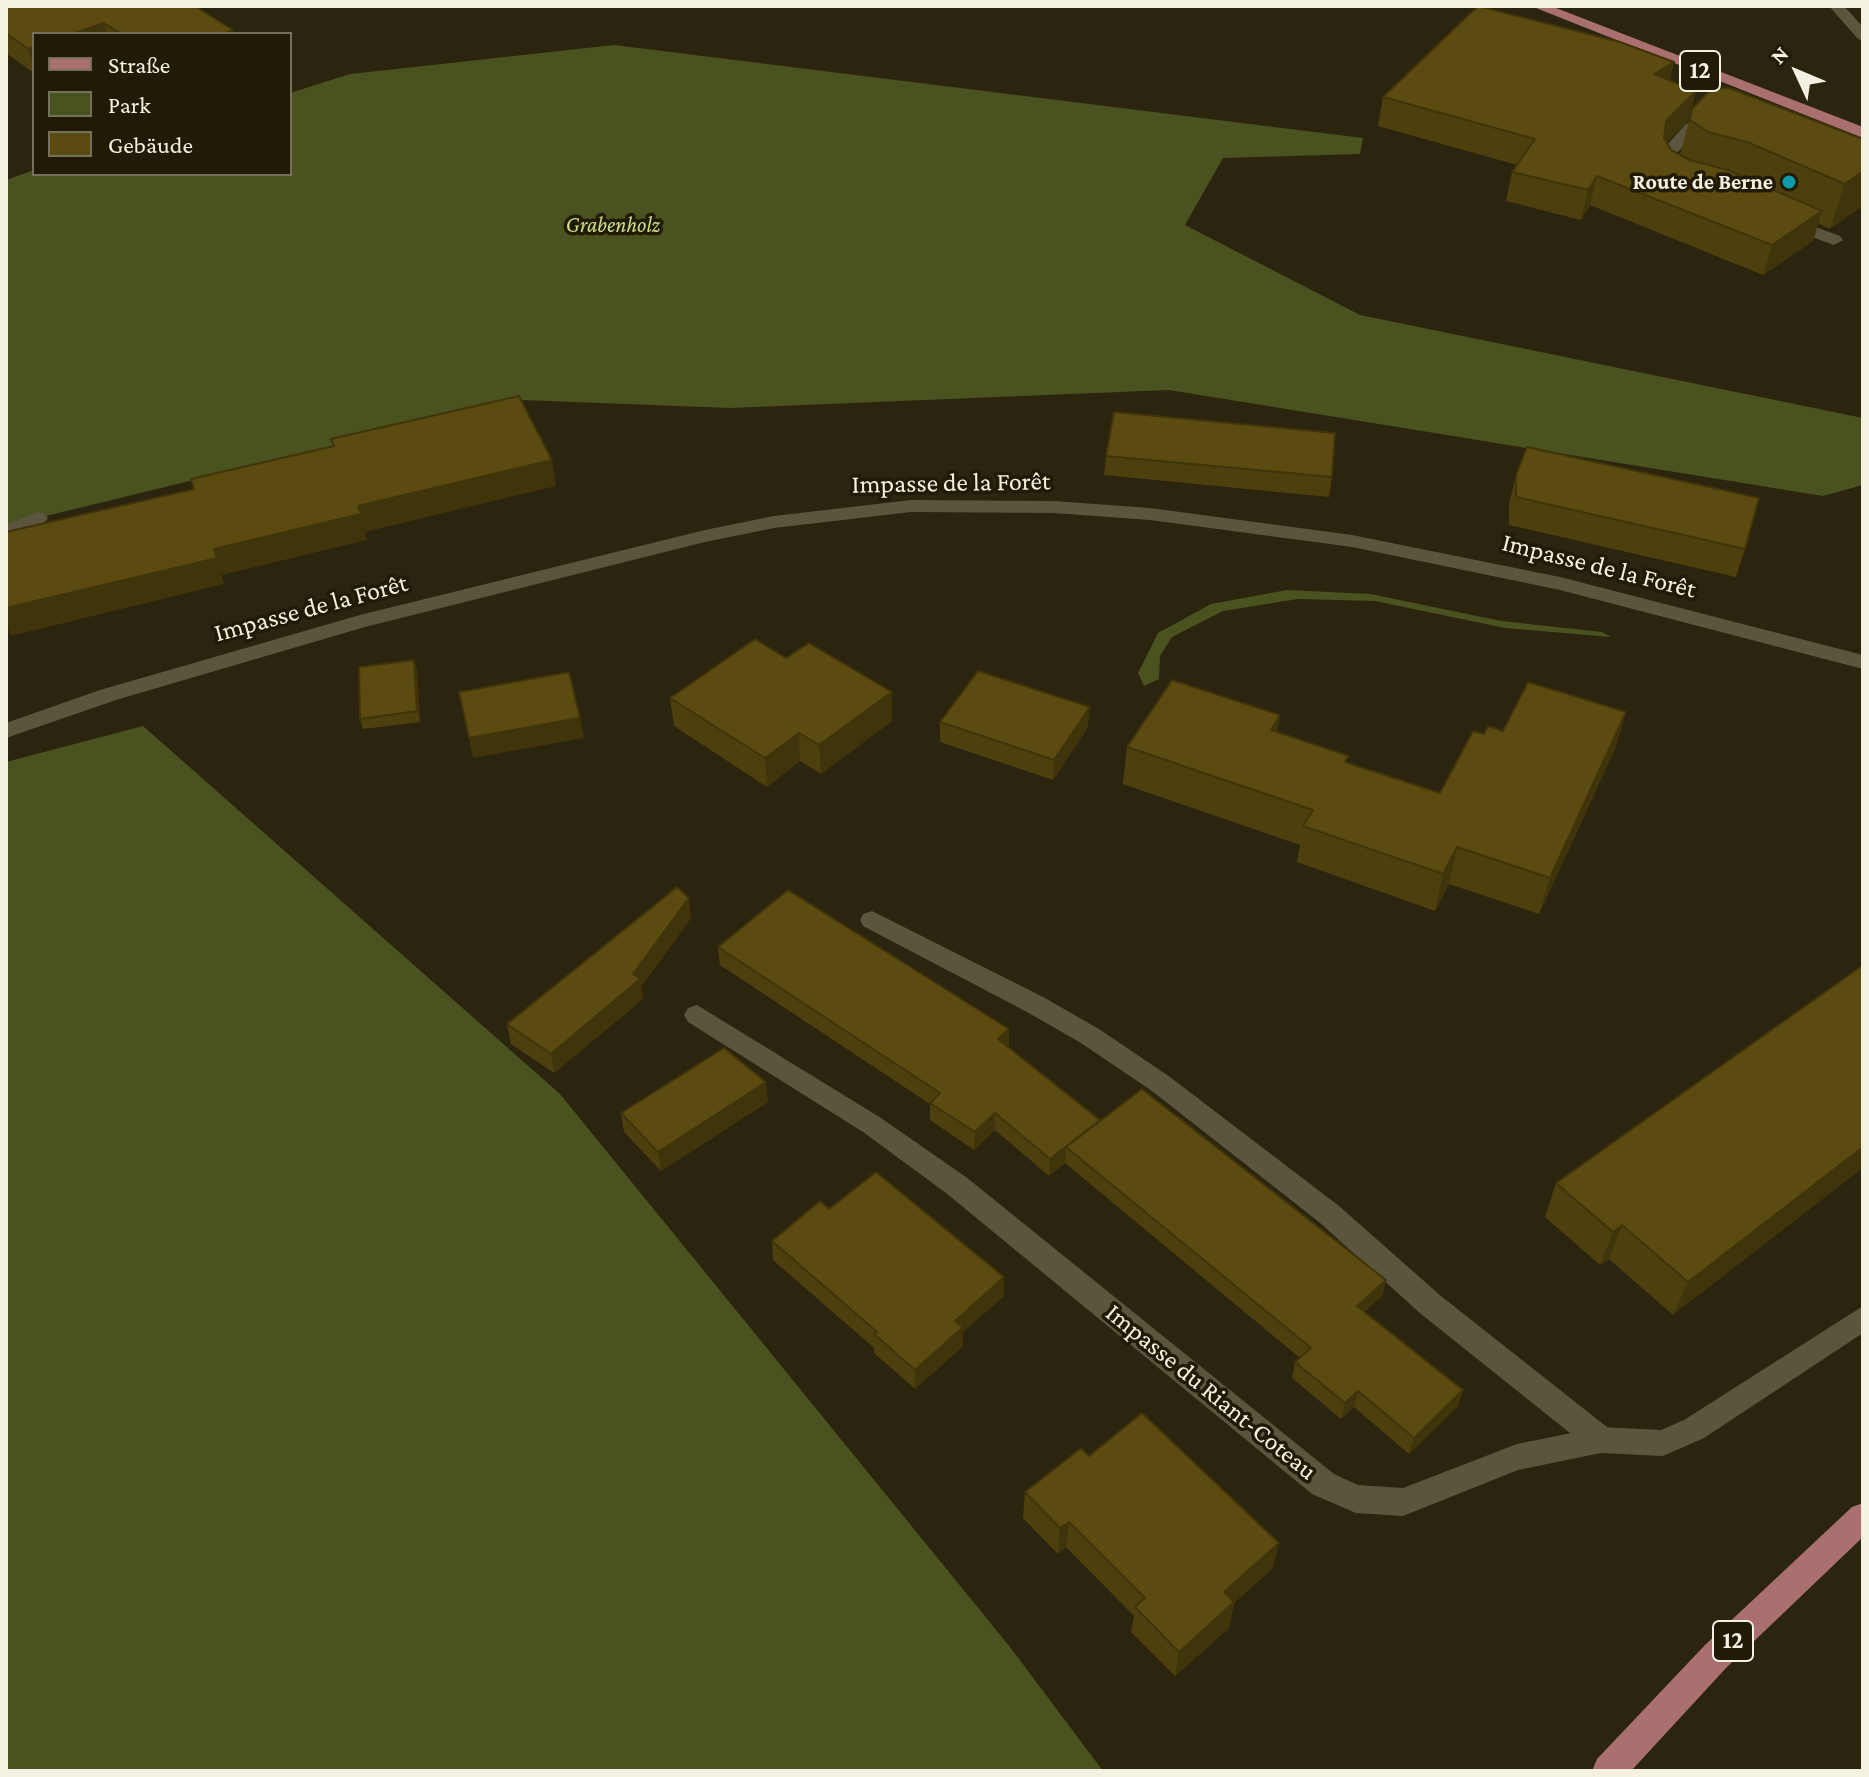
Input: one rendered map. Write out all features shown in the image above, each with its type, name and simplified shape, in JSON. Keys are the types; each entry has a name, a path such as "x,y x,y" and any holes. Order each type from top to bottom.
{"main road":[{"name":"12","path":"1538,6 1863,133"},
{"name":"12","path":"1609,1771 1716,1656 1863,1517"}],"street":[{"path":"1836,6 1863,36"},
{"path":"1774,120 1800,109"},
{"path":"1689,183 1671,173 1667,166 1670,151 1692,127 1737,122"},
{"path":"1767,212 1834,240"},
{"name":"Impasse de la Forêt","path":"6,731 108,695 345,626 689,539 774,522 911,506 1068,508 1224,523 1352,541 1560,584 1863,662"},
{"path":"6,533 38,518"},
{"path":"872,920 1049,1013 1161,1084 1329,1214 1431,1305 1601,1440"},
{"name":"Impasse du Riant-Coteau","path":"697,1015 872,1125 956,1185 1323,1484 1356,1499 1403,1502 1454,1479 1517,1457 1601,1440 1663,1443 1694,1429 1863,1318"}],"green space":[{"name":"Grabenholz","path":"614,45 1363,138 1360,154 1223,158 1185,225 1360,315 1863,418 1863,485 1823,496 1169,390 730,408 521,400 38,518 6,533 6,180 32,171 32,176 292,176 292,92 350,74"},
{"path":"1287,590 1371,594 1501,621 1602,632 1611,637 1505,628 1375,601 1298,599 1223,611 1172,637 1160,656 1159,679 1144,686 1138,673 1158,633 1211,604"},
{"path":"143,726 560,1094 1010,1647 1103,1771 6,1771 6,762"}],"building":[{"path":"6,6 195,6 233,30 118,32 104,23 78,32 32,32 32,48 28,49 6,33"},
{"path":"1478,6 1620,42 1674,62 1654,74 1696,91 1666,121 1664,138 1671,150 1690,160 1728,170 1822,211 1772,245 1597,176 1588,190 1512,172 1535,139 1383,97"},
{"path":"1729,88 1863,139 1863,171 1845,184 1747,142 1708,132 1690,120 1692,109 1711,89"},
{"path":"519,396 552,460 358,506 361,514 214,549 217,558 6,608 6,532 194,489 191,479 334,446 331,439"},
{"path":"1114,412 1335,433 1332,477 1106,456"},
{"path":"1527,447 1759,498 1745,549 1516,497 1516,475"},
{"path":"755,639 786,658 809,643 892,692 819,745 799,733 765,758 670,698"},
{"path":"414,660 417,711 360,719 359,667"},
{"path":"978,671 1090,707 1054,760 940,722"},
{"path":"569,672 580,718 469,738 459,692"},
{"path":"1172,680 1280,715 1271,730 1349,756 1345,762 1440,793 1473,731 1484,734 1488,726 1503,731 1528,682 1626,712 1550,878 1457,847 1443,874 1303,826 1313,810 1127,747"},
{"path":"677,887 689,898 633,974 640,979 551,1054 507,1024"},
{"path":"788,890 1009,1029 998,1039 1100,1120 1050,1159 995,1113 975,1132 930,1103 940,1093 718,947"},
{"path":"1863,965 1863,1147 1688,1282 1622,1225 1613,1232 1556,1183"},
{"path":"724,1048 766,1082 658,1152 621,1113"},
{"path":"1142,1089 1386,1280 1357,1306 1463,1390 1414,1438 1358,1391 1345,1403 1295,1362 1311,1348 1066,1147"},
{"path":"876,1172 1004,1277 955,1321 963,1327 915,1370 874,1334 877,1332 772,1241 820,1201 829,1209"},
{"path":"1142,1413 1279,1543 1224,1592 1234,1602 1179,1652 1135,1607 1145,1598 1069,1522 1060,1528 1025,1492 1081,1448 1089,1456"}],"place":[{"name":"Route de Berne","path":"1789,182"}]}
